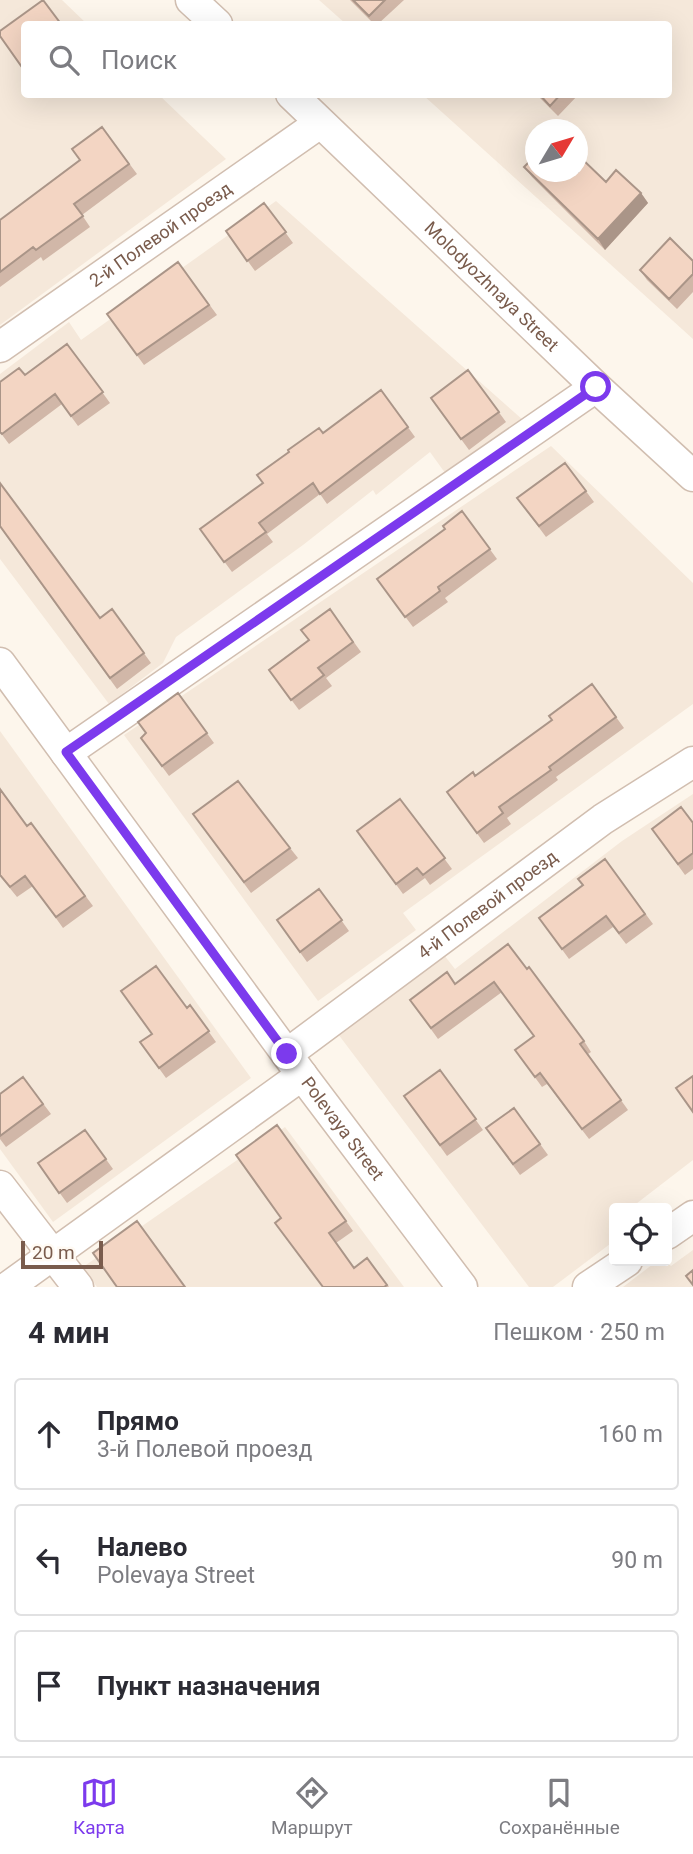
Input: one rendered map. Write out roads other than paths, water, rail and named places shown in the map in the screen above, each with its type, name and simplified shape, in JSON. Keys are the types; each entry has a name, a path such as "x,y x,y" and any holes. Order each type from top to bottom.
{"street":[{"path":"191,0 214,21"},
{"name":"Molodyozhnaya Street","path":"295,98 596,387 691,470"},
{"name":"2-й Полевой проезд","path":"0,347 320,123"},
{"path":"66,752 596,387"},
{"name":"Polevaya Street","path":"0,663 295,1065 462,1287"},
{"name":"4-й Полевой проезд","path":"8,1287 295,1065 603,819 693,762"},
{"path":"0,1186 78,1287"},
{"path":"672,1231 693,1216"},
{"path":"588,1287 620,1266"}]}
